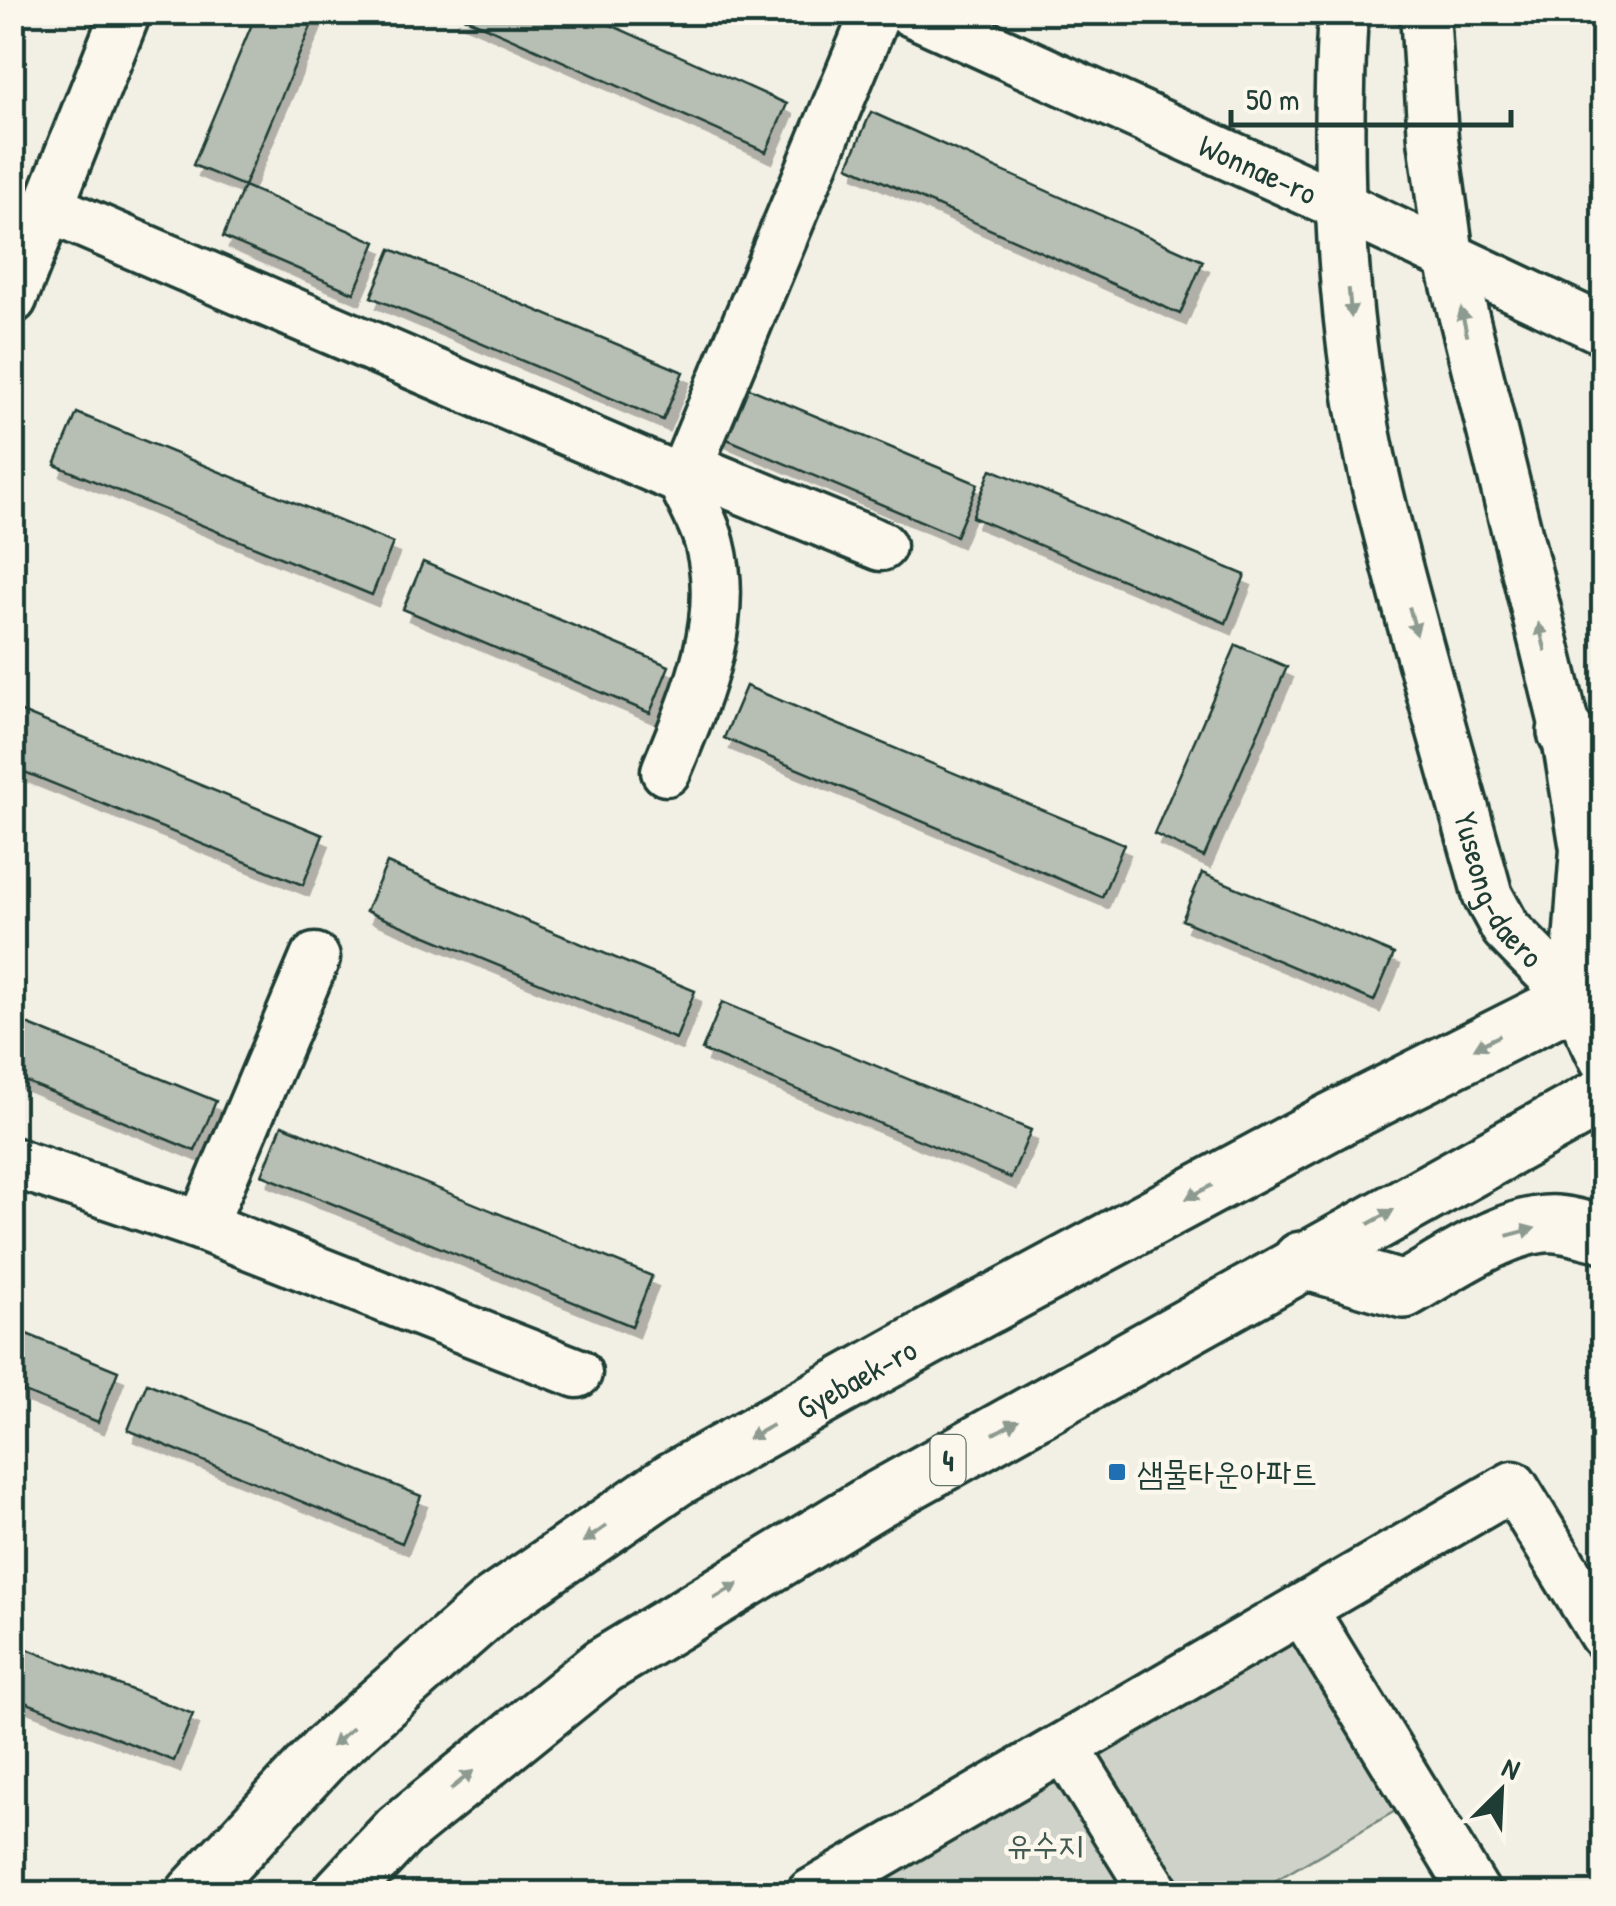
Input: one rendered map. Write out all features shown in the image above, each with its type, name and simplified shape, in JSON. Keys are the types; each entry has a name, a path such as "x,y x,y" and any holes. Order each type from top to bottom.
{"main road":[{"path":"1566,732 1604,793"},
{"name":"Gyebaek-ro","path":"194,1894 327,1751 494,1604 675,1479 1314,1130 1589,991"},
{"name":"4","path":"340,1894 400,1831 602,1666 874,1501 1301,1260 1604,1095"},
{"path":"1301,1260 1404,1290 1496,1239 1520,1230 1554,1224 1604,1234"},
{"path":"369,1894 400,1831"}],"street":[{"path":"666,772 698,691 718,605 710,543 685,473 876,12"},
{"name":"Wonnae-ro","path":"912,12 1604,330"},
{"name":"Yuseong-daero","path":"1343,12 1338,98 1341,206 1354,352 1376,484 1488,896 1506,929 1589,991"},
{"name":"Yuseong-daero","path":"1425,12 1433,139 1449,256 1566,732 1585,848 1589,991"},
{"path":"1433,139 1453,12"},
{"path":"12,299 120,14"},
{"path":"49,208 685,473 881,546"},
{"path":"202,1226 316,958"},
{"path":"1589,991 1604,1058"},
{"path":"12,1162 202,1226 577,1374"},
{"path":"811,1894 1513,1486 1604,1635"},
{"path":"1302,1609 1476,1894"},
{"path":"1064,1748 1156,1894"}],"green space":[{"path":"1293,1626 1409,1803 1254,1893 1169,1893 1088,1747"},
{"name":"유수지","path":"1050,1783 1072,1787 1134,1894 858,1894"}],"building":[{"path":"257,12 317,12 244,186 193,165"},
{"path":"452,12 582,12 787,104 766,152"},
{"path":"871,112 1203,261 1180,314 848,166"},
{"path":"244,186 376,242 354,293 223,237"},
{"path":"391,249 683,372 663,420 371,297"},
{"path":"730,380 978,484 956,536 708,431"},
{"path":"77,413 393,543 372,595 55,465"},
{"path":"991,469 1245,575 1226,623 972,517"},
{"path":"423,562 669,666 650,713 403,609"},
{"path":"1236,645 1287,667 1204,857 1154,834"},
{"path":"746,686 1124,844 1102,897 724,738"},
{"path":"12,708 323,835 303,885 12,767"},
{"path":"387,863 695,991 676,1039 366,911"},
{"path":"1202,873 1394,954 1374,1001 1182,920"},
{"path":"722,1002 1031,1130 1011,1178 702,1050"},
{"path":"12,1018 216,1101 195,1151 12,1076"},
{"path":"282,1125 652,1276 632,1326 262,1175"},
{"path":"12,1328 118,1371 98,1422 12,1387"},
{"path":"147,1383 421,1496 402,1543 128,1430"},
{"path":"12,1643 193,1714 174,1761 12,1697"}],"place":[{"name":"샘물타운아파트","path":"1117,1472"}]}
